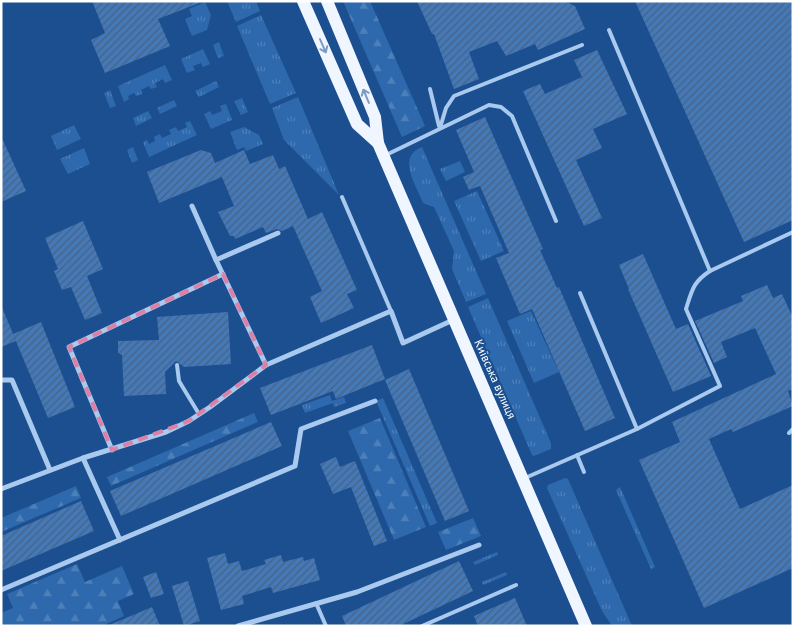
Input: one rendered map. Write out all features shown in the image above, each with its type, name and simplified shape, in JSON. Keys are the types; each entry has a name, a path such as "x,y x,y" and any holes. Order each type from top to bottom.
{"main road":[{"name":"Київська вулиця","path":"303,1 357,124 378,143"},
{"name":"Київська вулиця","path":"326,1 375,117 378,143 586,626"}],"street":[{"path":"192,206 266,365"},
{"path":"216,260 278,233"},
{"path":"112,450 69,348 223,274"},
{"path":"1,490 83,458 166,432 199,414 266,365 391,311 403,343 454,320"},
{"path":"1,380 12,380 50,470"},
{"path":"1,590 295,466 301,429 375,401"},
{"path":"83,458 120,540"},
{"path":"238,626 357,592 479,545"}],"lane":[{"path":"609,30 710,271"},
{"path":"440,128 446,108 454,96 582,45"},
{"path":"430,89 440,128"},
{"path":"384,156 489,105 501,107 512,116 556,221"},
{"path":"342,198 391,311"},
{"path":"523,479 637,429 720,386 686,309 692,290 699,278 710,271 793,232"},
{"path":"580,293 637,429"},
{"path":"177,364 179,381 199,414"},
{"path":"789,433 793,429"},
{"path":"576,455 584,472"},
{"path":"422,626 516,585"},
{"path":"316,603 326,626"}],"highlighted area":[{"path":"223,274 266,365 189,421 112,450 69,347"}],"green space":[{"path":"227,1 256,1 260,11 236,22"},
{"path":"343,1 370,1 425,126 402,137"},
{"path":"205,2 211,15 207,30 192,36 185,19 192,16 189,9"},
{"path":"261,15 296,93 270,104 237,26"},
{"path":"219,42 224,56 218,58 213,45"},
{"path":"203,49 210,64 203,67 201,63 193,66 195,70 187,73 181,59"},
{"path":"165,65 172,80 165,83 163,79 155,83 157,87 151,89 149,86 141,90 142,94 136,96 134,93 128,96 129,99 124,102 118,86"},
{"path":"216,81 219,87 199,97 195,91"},
{"path":"110,90 116,106 110,108 104,93"},
{"path":"298,97 339,195 284,140 272,108"},
{"path":"242,98 248,112 241,115 234,101"},
{"path":"174,100 177,106 160,114 157,108"},
{"path":"226,104 232,120 211,129 204,114 210,111 212,115 222,111 220,106"},
{"path":"148,111 152,118 136,126 133,118"},
{"path":"190,121 197,135 149,157 143,142 147,140 149,144 155,141 154,137 160,134 162,138 171,134 169,130 176,127 178,131 187,127 185,123"},
{"path":"74,125 81,139 57,150 51,136"},
{"path":"244,127 259,135 263,144 246,151 244,147 237,150 230,132"},
{"path":"133,147 138,160 132,163 127,150"},
{"path":"422,147 486,294 466,302 452,269 454,251 434,207 423,203 410,172 410,157"},
{"path":"84,148 90,164 68,174 60,159"},
{"path":"460,161 465,172 446,181 440,169"},
{"path":"477,191 504,251 481,261 454,201"},
{"path":"488,298 551,443 551,449 534,456 468,307"},
{"path":"531,311 559,372 534,383 507,321"},
{"path":"330,395 332,401 344,397 346,403 334,407 333,403 305,413 302,405"},
{"path":"383,398 437,523 430,526 376,401"},
{"path":"254,413 258,422 111,486 107,477"},
{"path":"380,418 426,527 394,540 348,431"},
{"path":"565,478 568,479 632,626 612,626 602,611 547,488 548,485"},
{"path":"76,486 81,498 1,532 1,518"},
{"path":"620,487 655,567 651,569 616,490"},
{"path":"473,518 481,536 446,550 438,532"},
{"path":"497,552 498,555 475,565 473,562"},
{"path":"77,564 85,582 122,566 134,594 118,601 124,616 102,626 1,626 1,613 13,608 7,594"},
{"path":"506,572 507,575 483,585 482,582"}],"building":[{"path":"92,1 202,2 158,19 170,46 105,73 91,40 105,33"},
{"path":"417,1 564,1 575,6 585,29 538,50 535,44 506,56 497,41 469,52 479,79 454,89 434,34 432,34"},
{"path":"635,1 793,1 793,220 744,242"},
{"path":"597,50 627,114 593,129 602,148 576,160 602,218 584,226 523,91 540,84 545,94 582,77 574,60"},
{"path":"485,117 543,249 540,250 557,288 559,287 615,418 585,431 532,309 520,314 496,258 509,253 480,186 469,190 463,177 474,172 456,130"},
{"path":"1,136 26,191 1,202"},
{"path":"201,150 211,153 215,163 244,150 250,164 273,155 279,169 285,166 308,219 322,212 357,290 347,294 354,308 321,323 310,297 322,291 293,226 282,231 277,229 266,233 263,227 235,239 234,236 230,236 218,212 234,206 222,177 159,203 147,172"},
{"path":"83,221 103,269 87,276 102,313 85,320 71,287 62,290 54,271 58,269 45,238"},
{"path":"643,254 676,329 688,324 711,376 673,392 619,265"},
{"path":"767,285 773,298 782,294 793,318 793,389 788,391 793,406 733,432 731,429 709,439 740,509 793,485 793,568 704,608 639,460 680,442 672,422 776,374 755,328 721,342 727,357 714,363 695,321 743,301 741,296"},
{"path":"1,305 16,341 1,347"},
{"path":"228,312 231,364 184,367 176,361 165,372 166,394 124,396 122,355 118,353 118,341 159,340 157,317"},
{"path":"41,322 75,407 48,418 13,334"},
{"path":"372,345 385,379 336,399 333,391 271,415 260,388"},
{"path":"409,369 469,511 445,521 385,380"},
{"path":"271,422 282,446 121,516 110,491"},
{"path":"336,457 340,467 355,461 387,541 374,546 351,487 333,494 320,464"},
{"path":"81,501 94,531 1,571 1,536"},
{"path":"225,553 228,564 239,561 242,571 266,564 264,560 281,555 283,562 303,557 304,561 314,558 320,580 273,593 271,587 242,596 244,604 221,610 207,558"},
{"path":"459,561 473,591 399,626 346,626 342,616"},
{"path":"156,572 164,594 151,598 143,577"},
{"path":"188,581 200,621 184,626 172,586"},
{"path":"515,598 527,626 478,626 474,616"},
{"path":"152,607 160,626 107,626"}]}
